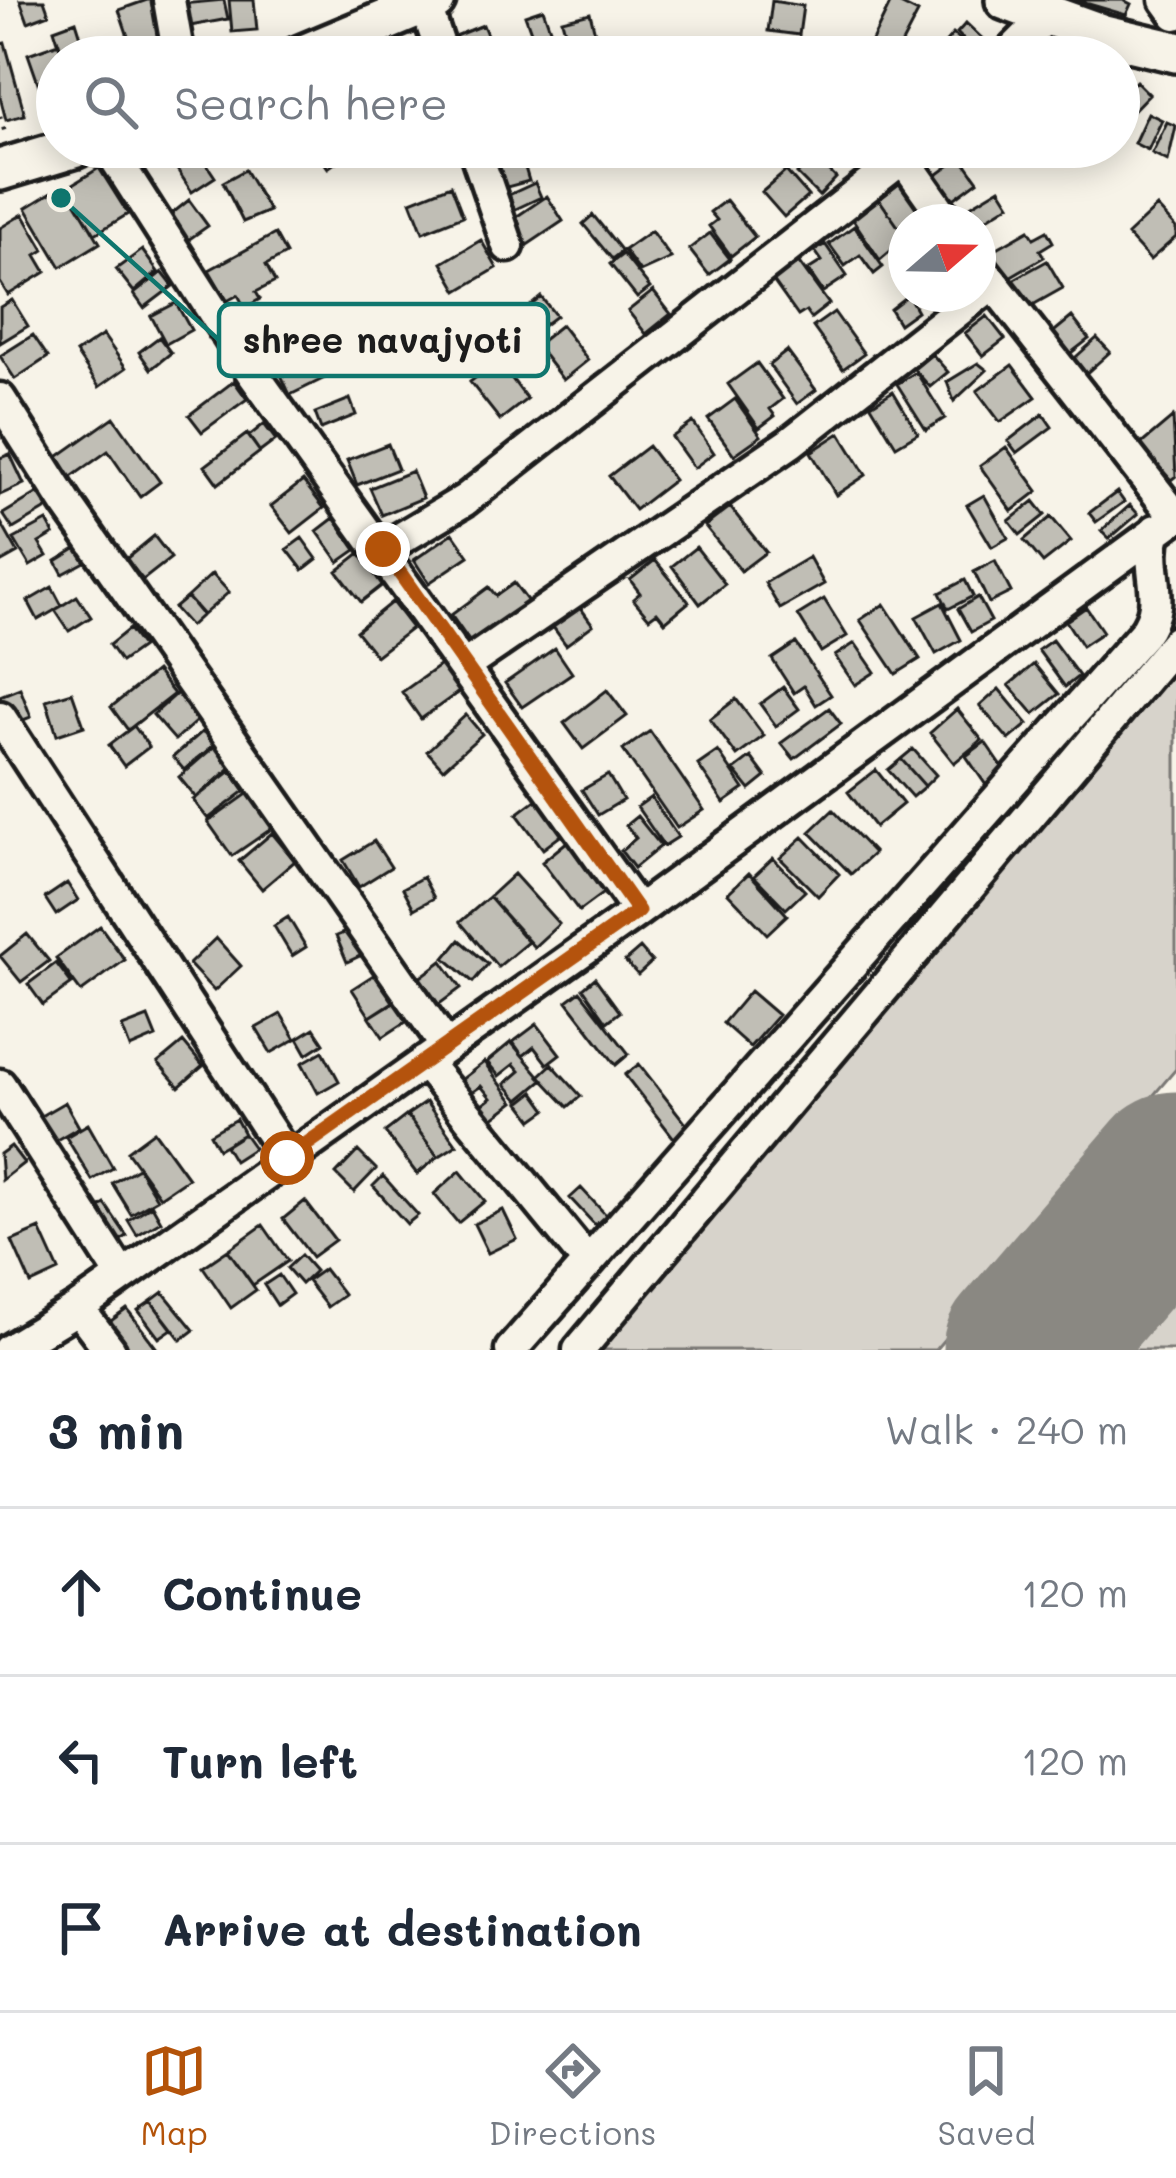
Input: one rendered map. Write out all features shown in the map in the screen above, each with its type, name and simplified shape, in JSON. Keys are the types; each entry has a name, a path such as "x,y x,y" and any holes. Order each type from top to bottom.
{"main road":[{"path":"1006,0 1046,17 1117,36"},
{"path":"331,36 368,13 430,2"},
{"path":"1140,42 1176,52"},
{"path":"0,170 36,159"}],"street":[{"path":"169,0 175,36"},
{"path":"1166,0 1176,14"},
{"path":"430,2 438,36"},
{"path":"1027,36 1046,17"},
{"path":"121,168 251,371 383,549 638,911"},
{"path":"481,168 508,246"},
{"path":"383,549 465,500 889,168"},
{"path":"917,168 938,204"},
{"path":"996,289 1169,522"},
{"path":"466,665 790,443 941,312"},
{"path":"0,399 435,1054 588,1262"},
{"path":"8,1350 77,1308 638,911 1169,522"},
{"path":"511,1350 1157,617 1159,586 1149,559 1169,522"},
{"path":"578,1350 1176,642"},
{"path":"0,717 287,1158"},
{"path":"0,1085 122,1276"},
{"path":"77,1308 110,1350"}],"shaded area":[{"path":"1176,654 1176,1069 935,1350 595,1350"},
{"path":"1176,1237 1176,1350 1079,1350"}],"building":[{"path":"20,0 44,0 49,14 28,22"},
{"path":"158,0 170,36 128,36 119,10"},
{"path":"224,0 228,19 185,27 181,4"},
{"path":"229,0 254,0 257,30 232,32"},
{"path":"892,0 918,13 906,36 874,36"},
{"path":"1075,0 1123,0 1131,4 1126,15"},
{"path":"772,1 803,6 799,35 768,31"},
{"path":"543,9 553,36 532,36 525,15"},
{"path":"590,13 596,36 566,36 562,20"},
{"path":"76,21 81,36 56,36 54,29"},
{"path":"966,23 980,36 960,36 957,33"},
{"path":"483,25 487,36 455,36"},
{"path":"5,43 25,115 6,120 0,97 0,44"},
{"path":"36,51 36,77 28,54"},
{"path":"1148,113 1162,120 1148,150 1140,146 1140,130"},
{"path":"1167,122 1176,126 1168,161 1152,153"},
{"path":"99,168 128,214 95,234 67,188"},
{"path":"176,168 209,168 215,177 192,192"},
{"path":"485,168 525,168 529,181 492,191"},
{"path":"803,168 826,168 836,178 819,196 797,174"},
{"path":"946,168 969,168 978,181 951,201 934,177"},
{"path":"245,170 269,211 243,222 223,182"},
{"path":"786,171 808,196 784,217 762,192"},
{"path":"901,182 918,204 888,204 888,212 879,199"},
{"path":"535,183 541,197 505,214 498,200"},
{"path":"65,184 100,243 61,267 26,208"},
{"path":"451,185 463,216 423,232 411,201"},
{"path":"1000,188 1010,204 996,213 996,204 974,204"},
{"path":"547,196 563,221 523,248 507,223"},
{"path":"879,199 888,212 888,253 880,260 852,218"},
{"path":"189,200 208,226 188,240 169,216"},
{"path":"726,200 755,237 731,256 709,226 717,220 710,212"},
{"path":"1157,207 1176,228 1176,237 1150,260 1127,235"},
{"path":"23,214 44,250 36,255 46,272 8,295 0,282 0,228"},
{"path":"593,215 622,251 612,259 583,224"},
{"path":"854,226 883,267 874,274 860,255 845,266 829,244"},
{"path":"1029,230 1034,238 1047,231 1053,242 1040,250 1044,257 1001,282 996,274 996,249"},
{"path":"651,231 671,258 640,272 624,250"},
{"path":"710,233 730,259 709,275 689,249"},
{"path":"275,234 286,254 266,265 275,282 256,292 260,299 245,308 238,295 227,301 209,270"},
{"path":"481,240 497,268 458,291 442,263"},
{"path":"825,244 847,276 823,292 808,270 822,261 815,251"},
{"path":"142,250 158,272 134,292 116,269"},
{"path":"623,254 650,288 637,298 610,264"},
{"path":"797,260 829,304 811,318 806,311 798,316 771,278"},
{"path":"1047,261 1063,288 1022,311 1007,283"},
{"path":"162,272 173,286 144,308 134,294"},
{"path":"653,291 671,314 646,334 628,311"},
{"path":"541,297 556,316 544,325 529,307"},
{"path":"12,300 28,326 0,343 0,307"},
{"path":"176,303 191,330 166,344 151,316"},
{"path":"834,312 864,354 843,369 813,327"},
{"path":"892,312 916,312 899,324"},
{"path":"987,316 1005,339 983,356 965,333"},
{"path":"1072,317 1089,339 1062,360 1045,339"},
{"path":"561,325 588,360 563,380 536,345"},
{"path":"33,335 48,357 15,379 0,356"},
{"path":"103,335 126,368 99,387 76,353"},
{"path":"159,337 171,353 151,369 139,352"},
{"path":"1097,338 1110,352 1080,379 1067,365"},
{"path":"328,343 341,370 290,395 278,368"},
{"path":"787,351 816,390 797,404 769,365"},
{"path":"932,354 948,372 930,387 914,369"},
{"path":"498,360 527,399 500,420 470,382"},
{"path":"757,363 783,399 770,409 775,416 759,428 728,384"},
{"path":"978,363 987,370 954,401 947,382"},
{"path":"1012,365 1036,397 1000,422 977,391"},
{"path":"916,372 945,418 926,430 897,384"},
{"path":"234,381 247,399 202,432 189,415"},
{"path":"893,391 918,433 896,446 871,405"},
{"path":"350,399 356,415 321,429 315,413"},
{"path":"735,399 761,436 734,455 708,419"},
{"path":"1043,414 1052,427 1017,453 1008,441"},
{"path":"114,417 160,482 140,497 108,451 63,483 49,463"},
{"path":"1173,417 1176,476 1171,480 1140,445"},
{"path":"693,422 714,453 694,468 672,437"},
{"path":"264,424 276,440 260,452 249,436"},
{"path":"840,433 866,475 836,495 811,452"},
{"path":"247,434 260,452 218,484 205,466"},
{"path":"388,444 398,469 357,485 347,460"},
{"path":"648,446 674,480 635,510 609,476"},
{"path":"1006,447 1038,491 1012,511 980,466"},
{"path":"10,454 24,484 0,495 0,458"},
{"path":"412,471 423,498 382,515 370,488"},
{"path":"303,481 324,508 292,533 271,506"},
{"path":"46,488 55,504 13,529 3,514"},
{"path":"1117,492 1124,502 1096,522 1089,513"},
{"path":"984,495 1008,538 992,547 967,505"},
{"path":"1034,501 1045,515 1020,535 1009,521"},
{"path":"1130,505 1138,514 1109,539 1101,531"},
{"path":"730,507 766,552 741,571 705,526"},
{"path":"1051,517 1071,541 1043,563 1024,540"},
{"path":"334,518 356,550 339,562 317,531"},
{"path":"0,521 18,553 0,563"},
{"path":"47,521 54,534 39,543 47,556 30,566 14,539"},
{"path":"453,533 469,556 429,583 414,560"},
{"path":"154,536 171,558 143,580 126,559"},
{"path":"302,538 317,559 303,570 287,549"},
{"path":"696,547 725,584 700,604 672,566"},
{"path":"77,548 85,562 63,574 56,561"},
{"path":"365,549 389,580 361,602 337,571"},
{"path":"809,557 824,584 780,609 765,583"},
{"path":"655,560 689,602 665,622 657,612 649,618 633,599 640,593 630,580"},
{"path":"995,561 1011,592 989,603 974,572"},
{"path":"212,574 229,592 203,615 187,597"},
{"path":"965,580 973,596 948,609 940,593"},
{"path":"514,583 529,603 472,645 451,615 489,587 496,596"},
{"path":"52,587 62,606 38,620 28,601"},
{"path":"77,596 91,617 69,631 55,610"},
{"path":"187,597 202,615 190,626 174,608"},
{"path":"978,597 991,621 971,632 958,609"},
{"path":"824,599 847,636 821,652 798,615"},
{"path":"392,602 412,628 376,656 356,631"},
{"path":"577,603 593,625 566,645 550,623"},
{"path":"942,603 961,640 936,654 916,617"},
{"path":"884,604 920,659 896,674 860,620"},
{"path":"1086,607 1103,632 1082,646 1066,621"},
{"path":"129,629 142,647 121,662 109,645"},
{"path":"1052,640 1079,676 1065,687 1038,650"},
{"path":"796,643 831,695 816,705 804,686 794,693 772,659"},
{"path":"855,643 875,672 855,685 835,656"},
{"path":"555,648 572,673 522,707 505,683"},
{"path":"443,663 463,689 421,719 402,692"},
{"path":"1034,664 1059,694 1034,714 1009,685"},
{"path":"156,671 174,694 128,730 111,707"},
{"path":"783,687 799,709 776,726 760,704"},
{"path":"20,688 31,717 8,726 0,696"},
{"path":"999,689 1028,724 1009,740 980,706"},
{"path":"181,690 202,716 175,740 153,715"},
{"path":"607,690 627,716 583,749 564,723"},
{"path":"72,692 84,726 57,735 46,700"},
{"path":"736,699 764,736 737,756 710,719"},
{"path":"829,708 841,724 794,759 781,743"},
{"path":"957,709 982,740 954,763 930,733"},
{"path":"466,715 482,734 443,769 427,751"},
{"path":"134,726 149,747 124,766 109,745"},
{"path":"203,731 214,745 184,770 173,757"},
{"path":"650,731 704,810 677,828 623,750"},
{"path":"985,742 1005,771 986,785 966,756"},
{"path":"217,744 235,764 196,798 179,777"},
{"path":"913,749 936,775 925,786 901,759"},
{"path":"718,751 744,789 724,803 698,765"},
{"path":"751,757 766,777 750,790 734,770"},
{"path":"901,759 925,786 912,797 888,770"},
{"path":"876,770 903,804 875,827 848,792"},
{"path":"231,771 245,791 208,819 193,800"},
{"path":"608,775 623,800 598,815 582,790"},
{"path":"250,792 274,827 232,856 208,822"},
{"path":"545,793 571,828 543,849 517,814"},
{"path":"651,797 678,837 664,846 637,807"},
{"path":"833,810 874,853 851,874 810,832"},
{"path":"637,816 661,846 634,868 621,851 636,838 626,825"},
{"path":"272,833 295,861 262,889 239,861"},
{"path":"803,837 839,874 818,896 780,858"},
{"path":"374,841 391,867 359,887 343,860"},
{"path":"568,841 606,891 579,911 542,862"},
{"path":"773,858 805,891 786,909 754,876"},
{"path":"749,873 787,915 767,934 728,893"},
{"path":"514,874 559,924 534,947 489,897"},
{"path":"423,877 434,898 414,909 403,888"},
{"path":"67,883 78,900 56,915 45,898"},
{"path":"489,897 528,942 498,967 460,922"},
{"path":"288,917 306,947 292,956 274,926"},
{"path":"100,926 125,960 81,992 56,958"},
{"path":"353,929 364,954 347,962 336,936"},
{"path":"27,934 49,961 21,982 0,956"},
{"path":"216,938 241,966 214,991 189,964"},
{"path":"460,940 488,964 473,982 445,958"},
{"path":"640,948 652,962 638,975 625,961"},
{"path":"442,961 461,988 430,1011 410,985"},
{"path":"56,963 72,984 43,1005 28,984"},
{"path":"375,974 394,1002 370,1017 352,989"},
{"path":"595,978 620,1012 607,1022 583,988"},
{"path":"580,991 629,1054 616,1065 567,1001"},
{"path":"750,991 778,1015 750,1047 723,1023"},
{"path":"396,1000 409,1020 383,1037 370,1017"},
{"path":"281,1014 296,1039 271,1053 256,1028"},
{"path":"148,1017 156,1037 130,1048 122,1027"},
{"path":"537,1024 560,1054 547,1064 534,1047 523,1056 513,1042"},
{"path":"314,1028 324,1043 307,1054 298,1038"},
{"path":"183,1042 203,1066 179,1087 158,1063"},
{"path":"511,1042 543,1080 519,1100 505,1084 520,1071 514,1064 499,1076 487,1062"},
{"path":"323,1051 339,1081 318,1093 302,1063"},
{"path":"484,1062 514,1102 488,1122 477,1109 491,1098 481,1086 467,1096 457,1083"},
{"path":"552,1064 581,1096 568,1107 539,1076"},
{"path":"639,1064 694,1134 680,1146 625,1075"},
{"path":"534,1092 547,1110 533,1120 520,1103"},
{"path":"65,1102 79,1127 53,1142 39,1117"},
{"path":"426,1102 457,1145 438,1157 407,1115"},
{"path":"407,1115 438,1157 417,1174 385,1132"},
{"path":"236,1119 244,1134 218,1149 210,1134"},
{"path":"88,1124 113,1168 92,1180 66,1137"},
{"path":"154,1131 188,1178 160,1197 127,1151"},
{"path":"244,1134 254,1148 234,1161 225,1146"},
{"path":"11,1146 24,1163 2,1180 0,1154"},
{"path":"358,1151 376,1169 354,1192 336,1174"},
{"path":"138,1168 157,1199 131,1214 112,1183"},
{"path":"460,1171 485,1201 458,1223 434,1194"},
{"path":"383,1176 418,1215 407,1224 373,1186"},
{"path":"581,1188 606,1215 595,1225 570,1198"},
{"path":"305,1201 335,1240 312,1257 283,1219"},
{"path":"105,1204 127,1236 112,1246 90,1214"},
{"path":"152,1205 161,1221 137,1235 128,1220"},
{"path":"503,1210 517,1239 488,1253 474,1224"},
{"path":"263,1225 288,1261 253,1285 228,1250"},
{"path":"40,1229 59,1271 31,1284 12,1241"},
{"path":"228,1250 256,1290 231,1308 203,1267"},
{"path":"301,1255 315,1271 301,1284 287,1268"},
{"path":"324,1269 344,1295 327,1307 307,1281"},
{"path":"279,1275 292,1294 277,1305 264,1285"},
{"path":"163,1292 194,1330 181,1340 151,1301"},
{"path":"151,1301 172,1329 159,1338 138,1310"},
{"path":"127,1309 158,1350 121,1350 104,1326"}],"runway":[{"path":"1025,1350 1176,1174"}],"place":[{"name":"shree navajyoti","path":"61,198"}],"route":[{"path":"287,1158 638,911 383,549"}]}
